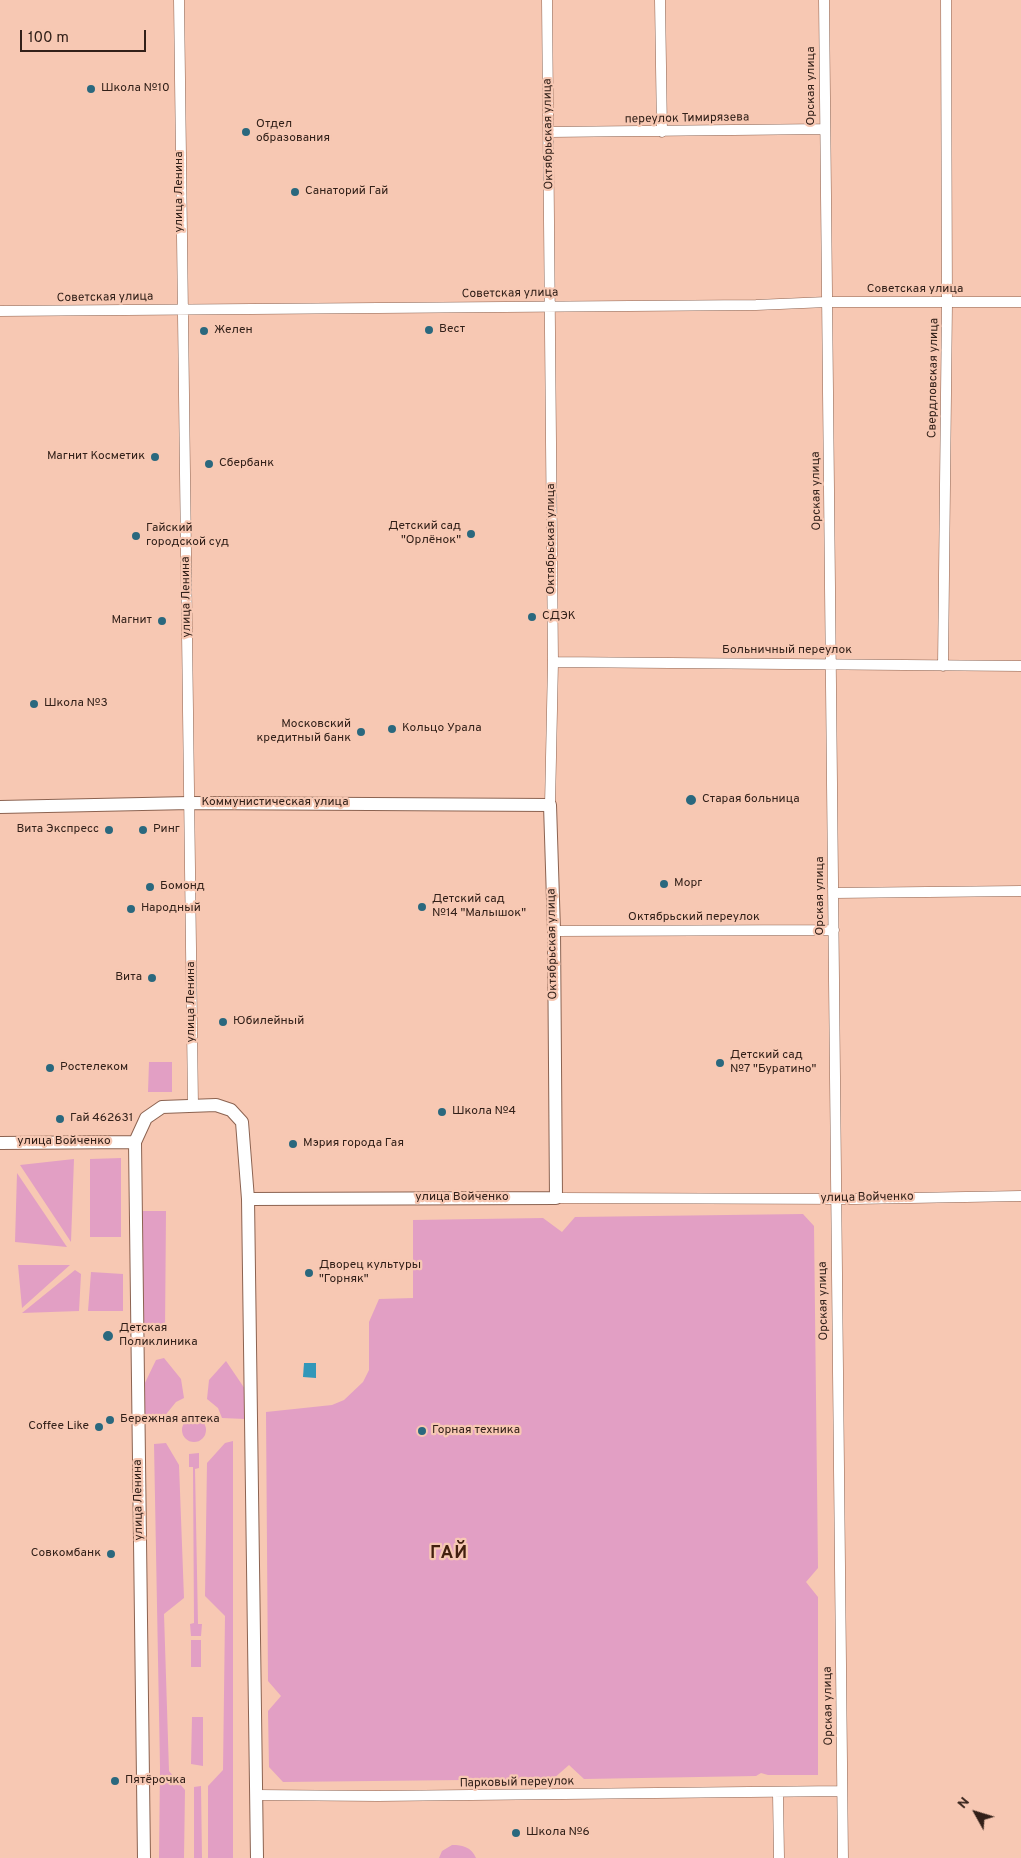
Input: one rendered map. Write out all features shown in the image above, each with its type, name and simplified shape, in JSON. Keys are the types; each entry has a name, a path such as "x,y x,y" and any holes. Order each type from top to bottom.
{"main road":[{"name":"Коммунистическая улица","path":"0,807 190,803 550,805"},
{"name":"Октябрьская улица","path":"550,805 554,931 556,1198"},
{"path":"136,1142 143,1122 154,1111 162,1107 193,1104 225,1107 242,1122 248,1199 257,1858"},
{"name":"улица Войченко","path":"0,1143 136,1142"},
{"name":"улица Ленина","path":"136,1142 144,1858"},
{"name":"улица Войченко","path":"248,1199 556,1198"}],"street":[{"name":"улица Ленина","path":"179,0 181,310 190,803 193,1104"},
{"name":"Октябрьская улица","path":"547,0 553,662 550,805"},
{"path":"660,0 662,132"},
{"name":"Орская улица","path":"824,0 843,1858"},
{"name":"Свердловская улица","path":"943,666 947,303 946,0"},
{"name":"переулок Тимирязева","path":"549,132 825,129"},
{"name":"Советская улица","path":"0,311 756,305 827,302 1021,302"},
{"name":"Больничный переулок","path":"553,662 1021,666"},
{"path":"834,893 1021,891"},
{"name":"Октябрьский переулок","path":"554,931 834,930"},
{"name":"улица Войченко","path":"556,1198 836,1199 1021,1196"},
{"path":"779,1858 778,1793 842,1791"},
{"name":"Парковый переулок","path":"256,1795 778,1793"}],"shaded area":[{"path":"149,1062 172,1062 172,1092 148,1092"},
{"path":"121,1158 121,1237 90,1237 90,1159"},
{"path":"74,1159 71,1242 20,1165"},
{"path":"17,1173 67,1247 15,1242"},
{"path":"142,1211 166,1211 165,1331 143,1331"},
{"path":"803,1214 814,1226 818,1568 806,1582 818,1597 818,1775 768,1775 761,1773 756,1776 584,1779 569,1765 553,1779 283,1782 269,1767 268,1711 281,1696 268,1681 266,1412 332,1405 344,1400 363,1382 369,1370 369,1322 379,1299 413,1298 413,1220 543,1218 562,1232 575,1217"},
{"path":"18,1265 70,1265 22,1308"},
{"path":"75,1270 81,1274 79,1311 22,1313"},
{"path":"91,1272 123,1274 123,1311 88,1311"},
{"path":"164,1358 181,1379 184,1398 176,1402 163,1418 143,1417 142,1389 156,1360"},
{"path":"226,1361 245,1389 245,1419 222,1418 218,1408 207,1399 209,1380"},
{"path":"194,1418 199,1419 205,1425 205,1435 199,1441 194,1442 189,1441 183,1435 182,1430 183,1425 189,1419"},
{"path":"233,1441 233,1858 208,1858 208,1786 223,1770 225,1616 205,1596 207,1463 225,1443"},
{"path":"166,1443 179,1465 184,1598 164,1614 169,1771 185,1790 184,1858 159,1858 160,1767 154,1444"},
{"path":"199,1453 199,1468 195,1469 198,1624 202,1624 201,1636 191,1636 190,1624 194,1623 193,1467 189,1467 189,1454"},
{"path":"191,1640 201,1640 201,1667 191,1667"},
{"path":"192,1717 203,1717 203,1766 191,1764"},
{"path":"201,1786 202,1858 194,1858 194,1787"},
{"path":"452,1845 466,1847 472,1851 476,1858 439,1858 442,1851"}],"water":[{"path":"304,1363 316,1363 316,1378 303,1377"}],"place":[{"name":"Школа №10","path":"91,89"},
{"name":"Отдел образования","path":"246,132"},
{"name":"Санаторий Гай","path":"295,192"},
{"name":"Вест","path":"429,330"},
{"name":"Желен","path":"204,331"},
{"name":"Магнит Косметик","path":"155,457"},
{"name":"Сбербанк","path":"209,464"},
{"name":"Детский сад \"Орлёнок\"","path":"471,534"},
{"name":"Гайский городской суд","path":"136,536"},
{"name":"СДЭК","path":"532,617"},
{"name":"Магнит","path":"162,621"},
{"name":"Школа №3","path":"34,704"},
{"name":"Кольцо Урала","path":"392,729"},
{"name":"Московский кредитный банк","path":"361,732"},
{"name":"Старая больница","path":"691,800"},
{"name":"Вита Экспресс","path":"109,830"},
{"name":"Ринг","path":"143,830"},
{"name":"Морг","path":"664,884"},
{"name":"Бомонд","path":"150,887"},
{"name":"Детский сад №14 \"Малышок\"","path":"422,907"},
{"name":"Народный","path":"131,909"},
{"name":"Вита","path":"152,978"},
{"name":"Юбилейный","path":"223,1022"},
{"name":"Детский сад №7 \"Буратино\"","path":"720,1063"},
{"name":"Ростелеком","path":"50,1068"},
{"name":"Школа №4","path":"442,1112"},
{"name":"Гай 462631","path":"60,1119"},
{"name":"Мэрия города Гая","path":"293,1144"},
{"name":"Дворец культуры \"Горняк\"","path":"309,1273"},
{"name":"Детская Поликлиника","path":"108,1336"},
{"name":"Бережная аптека","path":"110,1420"},
{"name":"Coffee Like","path":"99,1427"},
{"name":"Горная техника","path":"422,1431"},
{"name":"Совкомбанк","path":"111,1554"},
{"name":"Пятёрочка","path":"115,1781"},
{"name":"Школа №6","path":"516,1833"}],"district":[{"name":"ГАЙ","path":"449,1554"}]}
